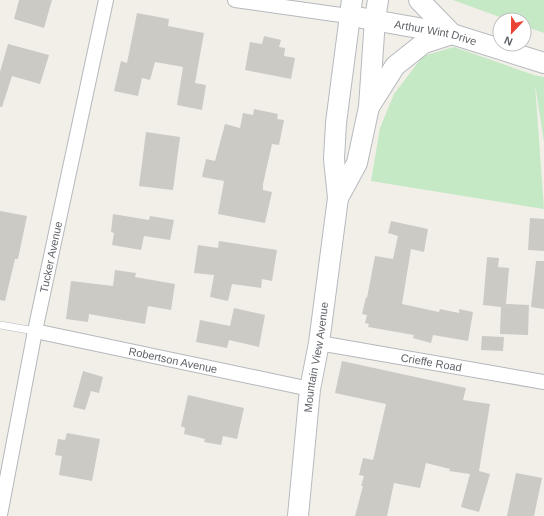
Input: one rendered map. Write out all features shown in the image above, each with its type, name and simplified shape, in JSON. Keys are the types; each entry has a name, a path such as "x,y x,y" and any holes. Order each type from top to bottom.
{"main road":[{"path":"369,107 395,66 424,43 452,34 419,0"},
{"name":"Arthur Wint Drive","path":"350,8 376,10 544,63"},
{"name":"Mountain View Avenue","path":"298,516 310,389 318,343 338,198 334,159 350,8"},
{"name":"Mountain View Avenue","path":"338,198 357,163 369,107 376,10"}],"street":[{"name":"Tucker Avenue","path":"0,515 35,331 106,0"},
{"path":"234,0 350,8"},
{"name":"Robertson Avenue","path":"35,331 310,389"},
{"name":"Crieffe Road","path":"318,343 544,382"}],"lane":[{"path":"0,325 35,331"}],"green space":[{"path":"453,0 544,0 544,33 532,29 532,12 492,12 492,14"},
{"path":"454,47 534,75 544,77 544,142 535,84 544,209 371,181 380,128 394,94 423,56"}],"building":[{"path":"19,0 52,0 44,28 14,19"},
{"path":"137,13 169,19 168,26 204,33 195,83 206,85 202,110 177,105 183,67 155,62 150,80 142,78 138,96 114,91 121,61 127,63"},
{"path":"264,36 281,40 279,47 285,48 284,56 295,58 291,79 245,70 250,42 262,44"},
{"path":"8,44 49,55 40,84 12,76 2,107 0,107 0,72"},
{"path":"254,109 278,114 277,119 284,120 279,145 272,144 263,184 263,190 272,192 265,223 218,214 224,181 202,177 206,159 215,161 225,124 240,128 243,113 253,115"},
{"path":"146,132 180,137 173,190 139,186"},
{"path":"0,211 27,216 18,259 15,259 5,301 0,300"},
{"path":"113,214 149,220 150,216 174,220 170,240 144,236 141,250 112,245 114,233 111,232"},
{"path":"530,218 544,219 544,251 528,250"},
{"path":"391,221 428,229 424,252 411,249 402,304 439,312 440,309 459,313 459,309 473,312 468,341 433,335 431,343 413,338 414,335 368,327 369,324 365,323 367,315 362,314 366,297 367,298 375,256 393,259 398,236 388,233"},
{"path":"219,241 277,250 272,281 262,279 261,288 232,284 228,301 210,297 214,275 194,273 198,245 218,248"},
{"path":"487,257 499,258 498,267 509,268 506,304 529,305 528,335 500,334 501,307 483,305"},
{"path":"536,261 544,261 544,309 531,307"},
{"path":"115,270 136,273 135,277 175,284 171,310 148,306 145,324 89,314 88,322 66,319 71,281 113,286"},
{"path":"234,308 265,315 259,347 229,340 227,348 196,342 200,320 230,326"},
{"path":"482,336 504,337 503,351 481,350"},
{"path":"342,361 466,388 463,400 490,404 479,471 490,474 479,512 461,507 470,474 449,471 450,469 426,463 420,488 394,483 387,516 355,516 363,486 361,486 364,476 359,475 363,458 373,460 386,404 335,393"},
{"path":"83,371 103,377 99,393 91,391 85,410 73,407"},
{"path":"188,395 244,408 237,439 223,436 221,445 204,442 205,439 184,434 185,428 181,426"},
{"path":"67,433 100,439 92,481 59,475 62,456 55,455 58,439 65,440"},
{"path":"516,473 542,478 534,516 507,516"}]}
